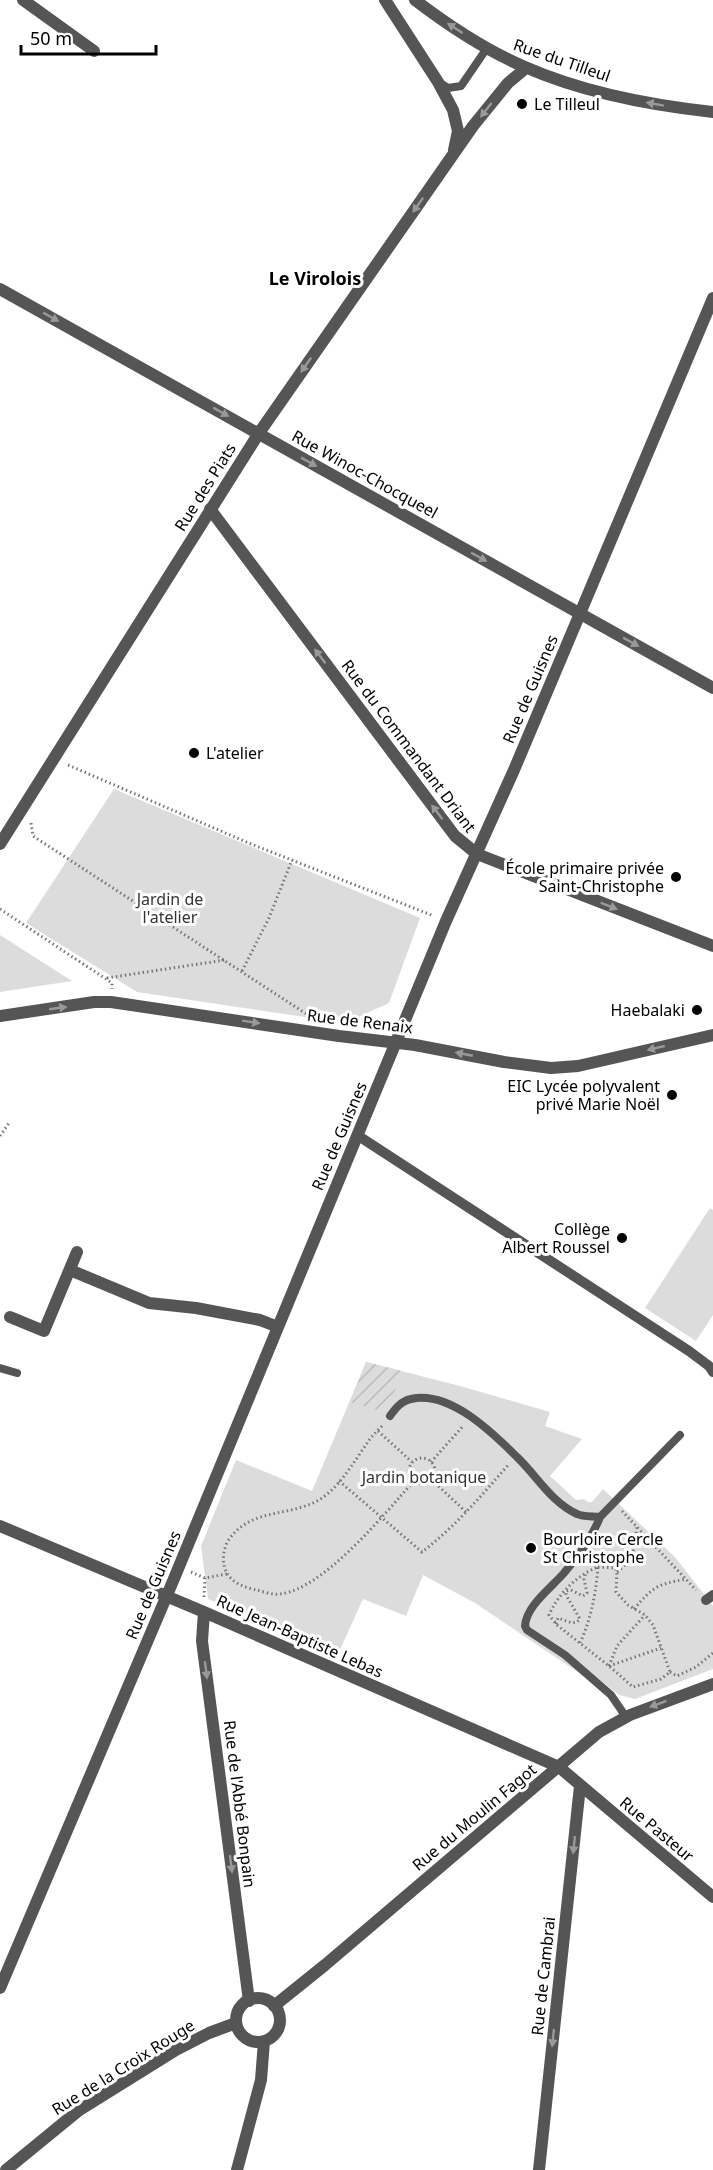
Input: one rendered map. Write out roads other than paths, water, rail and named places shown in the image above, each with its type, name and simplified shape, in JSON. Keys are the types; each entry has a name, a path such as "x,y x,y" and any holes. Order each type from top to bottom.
{"street":[{"path":"23,0 94,51"},
{"name":"Rue des Piats","path":"385,0 438,82 453,110 457,121 456,144 451,157"},
{"name":"Rue du Tilleul","path":"415,0 455,29 526,68 618,97 713,112"},
{"name":"Rue des Piats","path":"0,844 259,433 451,157 501,91 517,73 526,68"},
{"name":"Rue Winoc-Chocqueel","path":"0,289 713,688"},
{"name":"Rue de Guisnes","path":"0,1988 179,1566 446,921 514,771 713,298"},
{"name":"Rue du Commandant Driant","path":"210,509 455,836 466,847 477,854 713,946"},
{"name":"Rue de Renaix","path":"0,1016 94,1002 111,1002 415,1045 504,1062 558,1068 586,1064 713,1035"},
{"path":"357,1135 689,1351 709,1366 713,1372"},
{"path":"10,1317 44,1331 77,1252"},
{"path":"69,1269 149,1303 196,1308 260,1320 278,1327"},
{"name":"Rue Jean-Baptiste Lebas","path":"0,1526 559,1767 580,1786"},
{"name":"Rue de l'Abbé Bonpain","path":"204,1612 202,1641 249,2001"},
{"name":"Rue du Moulin Fagot","path":"274,2006 599,1732 626,1717 713,1684"},
{"name":"Rue Pasteur","path":"580,1786 713,1897"},
{"name":"Rue de Cambrai","path":"539,2170 580,1786"},
{"path":"260,1999 274,2006 279,2017 279,2026 275,2034 264,2041 255,2042 246,2039 236,2023 240,2008 249,2001 260,1999"},
{"name":"Rue de la Croix Rouge","path":"6,2170 78,2111 176,2050 208,2033 236,2023"},
{"path":"237,2170 261,2080 264,2041"}],"lane":[{"path":"438,82 448,88 461,86 487,48"},
{"path":"0,1368 17,1373"},
{"path":"390,1416 398,1406 409,1399 425,1398 453,1405 471,1417 517,1456 545,1491 578,1515 600,1517"},
{"path":"626,1717 611,1695 565,1655 527,1630 525,1626 528,1614 595,1532 600,1517 680,1435"}],"place":[{"name":"Le Tilleul","path":"522,104"},
{"name":"L'atelier","path":"194,753"},
{"name":"École primaire privée Saint-Christophe","path":"676,877"},
{"name":"Haebalaki","path":"697,1010"},
{"name":"EIC Lycée polyvalent privé Marie Noël","path":"672,1095"},
{"name":"Collège Albert Roussel","path":"622,1238"},
{"name":"Bourloire Cercle St Christophe","path":"531,1548"}],"district":[{"name":"Le Virolois","path":"315,278"}],"park label":[{"name":"Jardin de l'atelier","path":"170,908"},
{"name":"Jardin botanique","path":"424,1477"}]}
